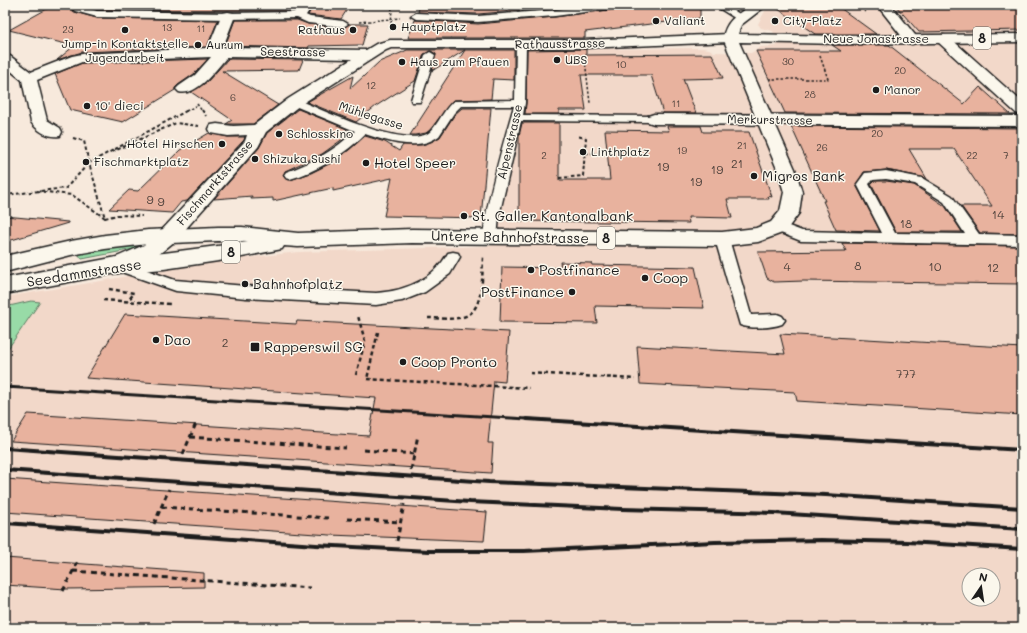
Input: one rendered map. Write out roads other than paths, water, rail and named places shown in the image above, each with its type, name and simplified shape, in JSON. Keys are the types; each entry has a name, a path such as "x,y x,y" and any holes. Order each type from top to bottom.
{"street":[{"path":"760,5 736,21 731,28 730,38 786,169 792,192 789,213 778,227"},
{"path":"884,5 912,40"},
{"path":"184,89 200,78 219,51 228,16"},
{"name":"Neue Jonastrasse","path":"730,38 841,40 1022,38"},
{"name":"Rathausstrasse","path":"390,44 583,44 730,38"},
{"path":"943,39 1022,110"},
{"name":"Fischmarktstrasse","path":"117,265 151,250 168,236 252,143 259,129 294,102 381,48 390,44"},
{"name":"Seestrasse","path":"29,78 77,59 219,51 325,52 370,55"},
{"path":"5,59 29,78 39,122 54,132"},
{"name":"Merkurstrasse","path":"654,119 1022,122"},
{"path":"217,128 227,131 242,132 259,129"},
{"name":"Untere Bahnhofstrasse","path":"218,234 242,234 298,240 412,236 486,246 722,239 758,235 778,227"},
{"name":"Seedammstrasse","path":"5,264 71,248 105,242 148,237 218,234"},
{"name":"Untere Bahnhofstrasse","path":"164,261 232,252 298,240"},
{"name":"Seedammstrasse","path":"5,286 117,265 164,261"}],"lane":[{"path":"72,5 78,9 97,14 228,16 303,10 308,20 343,24"},
{"path":"537,5 543,14"},
{"path":"416,16 478,19 543,14 615,5"},
{"path":"718,5 741,18"},
{"name":"Alpenstrasse","path":"486,246 520,104 521,44"},
{"path":"416,100 430,55"},
{"name":"Mühlegasse","path":"294,102 363,129 397,140 412,142 424,140 433,135 452,107 458,103 520,104"},
{"name":"Merkurstrasse","path":"517,118 654,119"},
{"path":"290,175 315,166 331,157 352,141 363,129"},
{"path":"891,238 863,184 869,176 886,175 918,181 948,199 975,239"},
{"path":"778,227 801,236 1022,240"},
{"path":"722,239 746,321 777,320"},
{"path":"117,265 173,284 210,290 362,299 395,297 410,292 441,275 449,267 452,257"}],"railway":[{"path":"5,387 541,420"},
{"path":"527,419 541,420"},
{"path":"541,420 1022,450"},
{"path":"5,448 489,482 826,495 1022,508"},
{"path":"5,470 470,502 622,509 774,513 1022,529"},
{"path":"5,523 316,545 429,551 524,551 715,542 821,540 907,542 1022,549"}],"place":[{"name":"Valiant","path":"656,21"},
{"name":"City-Platz","path":"775,21"},
{"name":"Hauptplatz","path":"393,27"},
{"name":"Jump-in Kontaktstelle Jugendarbeit","path":"125,30"},
{"name":"Rathaus","path":"353,30"},
{"name":"Aurum","path":"198,45"},
{"name":"UBS","path":"557,60"},
{"name":"Haus zum Pfauen","path":"402,62"},
{"name":"Manor","path":"876,90"},
{"name":"10' dieci","path":"87,106"},
{"name":"Schlosskino","path":"279,134"},
{"name":"Hotel Hirschen","path":"222,144"},
{"name":"Linthplatz","path":"583,152"},
{"name":"Shizuka Sushi","path":"255,159"},
{"name":"Fischmarktplatz","path":"86,162"},
{"name":"Hotel Speer","path":"366,163"},
{"name":"Migros Bank","path":"754,176"},
{"name":"St. Galler Kantonalbank","path":"464,216"},
{"name":"Postfinance","path":"531,270"},
{"name":"Coop","path":"645,278"},
{"name":"Bahnhofplatz","path":"245,284"},
{"name":"PostFinance","path":"572,292"},
{"name":"Dao","path":"156,340"},
{"name":"Rapperswil SG","path":"255,347"},
{"name":"Coop Pronto","path":"403,362"}]}
